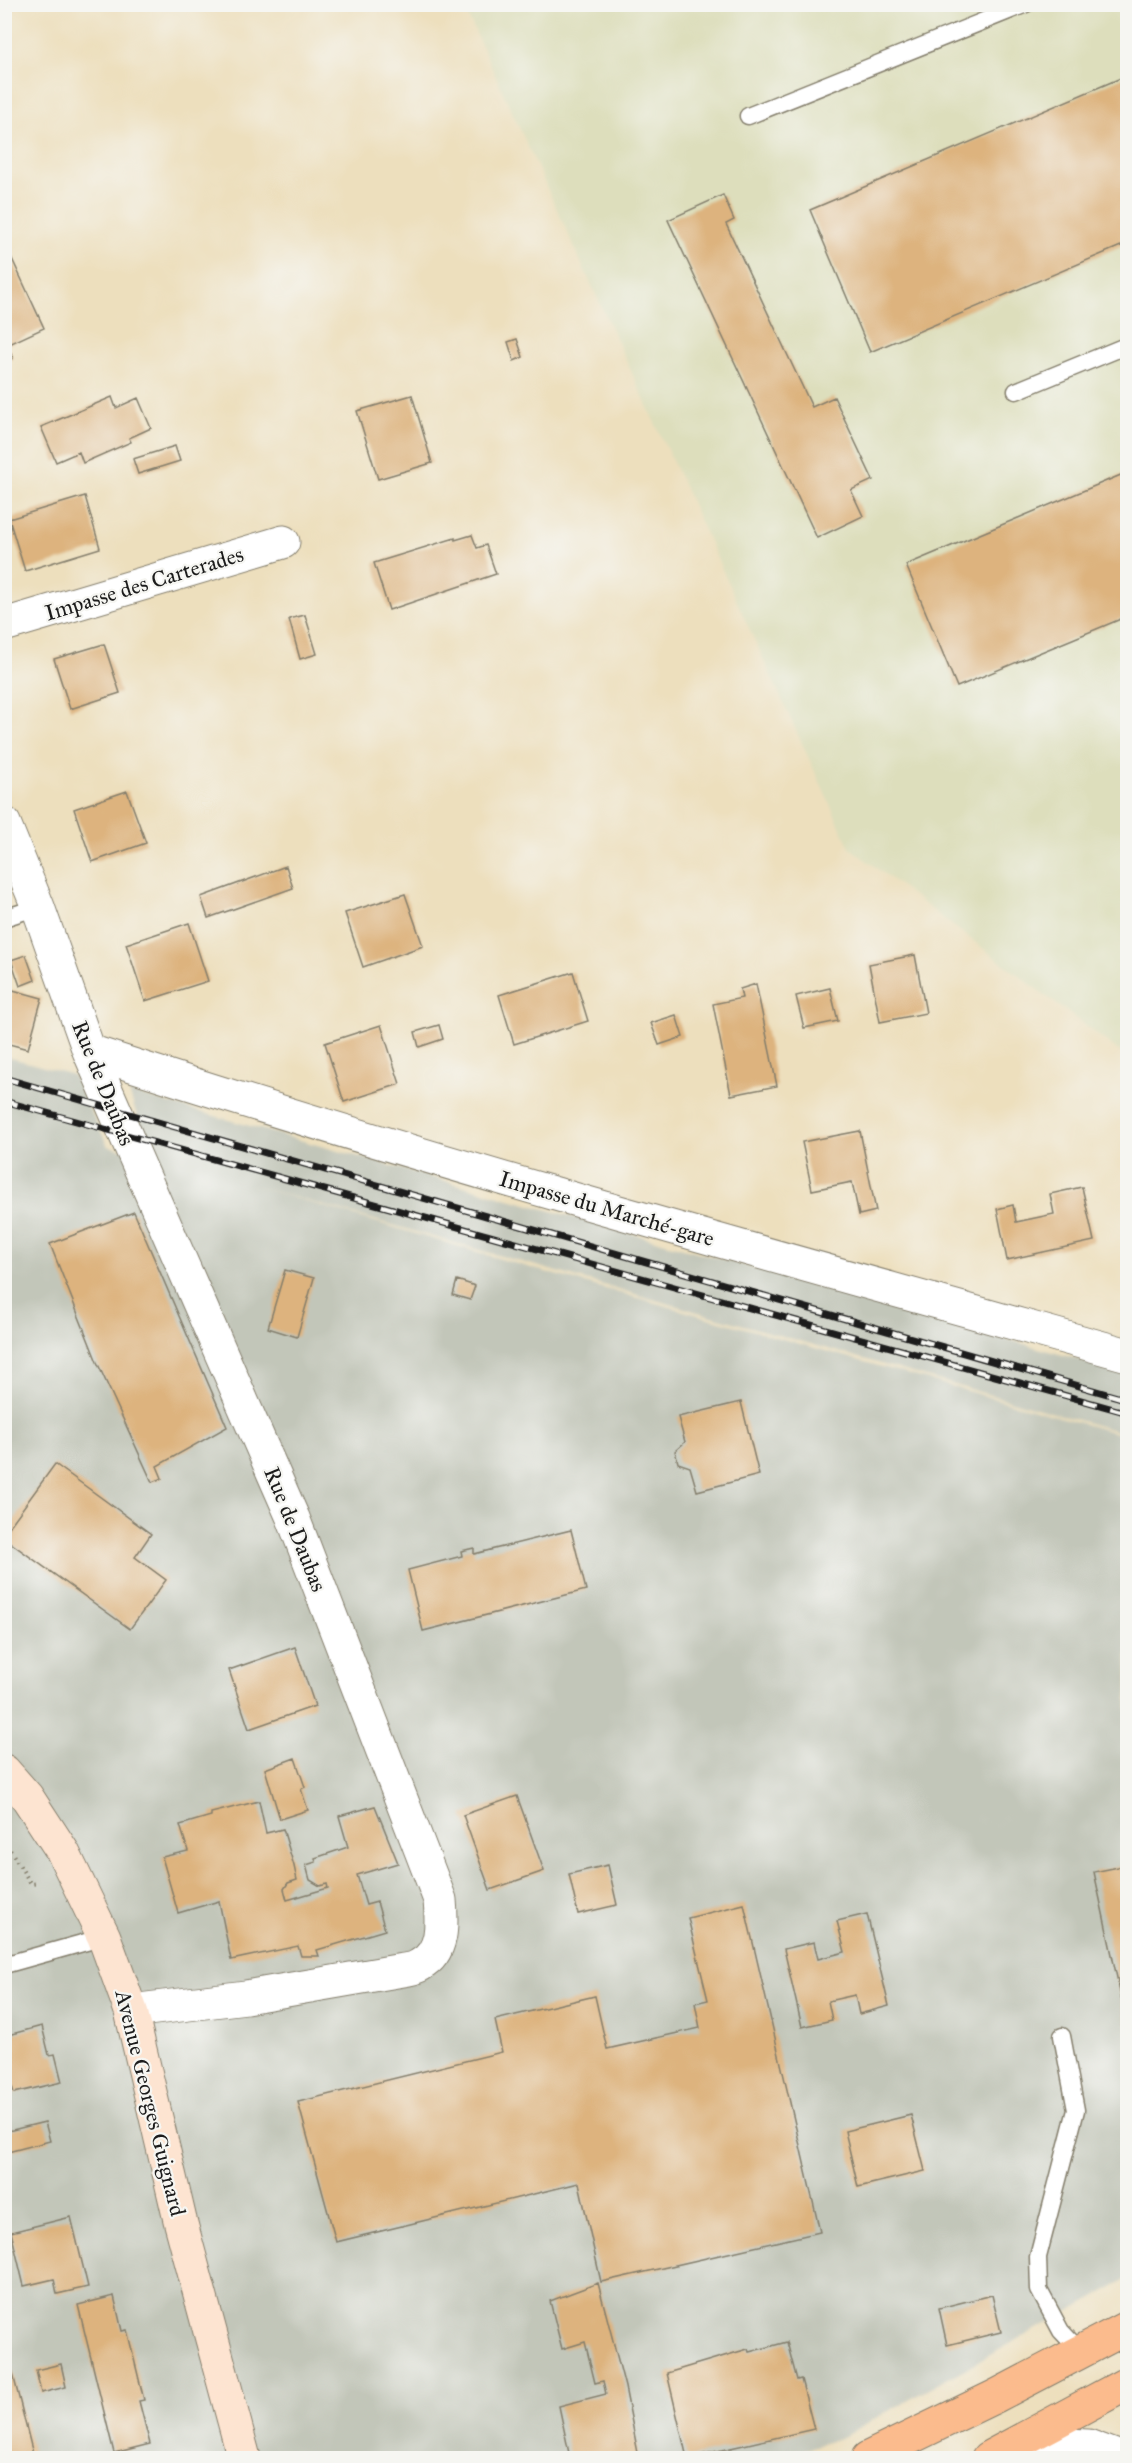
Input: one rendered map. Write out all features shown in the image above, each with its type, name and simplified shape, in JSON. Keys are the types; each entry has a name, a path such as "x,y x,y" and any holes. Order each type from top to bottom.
{"main road":[{"path":"868,2458 996,2396 1128,2327"},
{"path":"988,2458 1020,2443 1128,2383"}],"street":[{"name":"Impasse des Carterades","path":"4,625 283,542"},
{"name":"Rue de Daubas","path":"4,823 38,907 89,1051 293,1518 440,1900 443,1928 438,1946 420,1965 246,1997 131,2011"},
{"name":"Impasse du Marché-gare","path":"89,1051 315,1123 660,1224 1128,1355"},
{"name":"Avenue Georges Guignard","path":"4,1771 27,1797 63,1852 104,1937 131,2011 180,2220 244,2458"},
{"path":"1020,2443 1088,2446 1120,2458"}],"lane":[{"path":"748,116 1026,4"},
{"path":"1016,391 1128,345"},
{"path":"4,918 38,907"},
{"path":"4,1965 104,1937"},
{"path":"1062,2036 1076,2110 1038,2257 1039,2290 1061,2331 1082,2352"}],"shaded area":[{"path":"463,5 1127,5 1127,1057 850,848"},
{"path":"4,1056 73,1075 108,1146 151,1156 129,1092 1127,1373 1127,1434 244,1183 521,1265 1127,1436 1127,2279 842,2437 780,2458 5,2458"}],"building":[{"path":"1128,75 1128,243 870,352 810,210"},
{"path":"723,195 734,220 726,224 812,407 834,397 873,480 851,490 863,516 817,538 668,220"},
{"path":"7,248 44,328 7,345 13,358 4,362 4,250"},
{"path":"517,339 523,357 514,361 508,342"},
{"path":"412,395 432,463 378,479 357,411"},
{"path":"112,397 116,408 138,398 151,428 129,438 131,442 83,463 79,452 56,462 41,427"},
{"path":"175,446 180,461 138,474 133,459"},
{"path":"1128,472 1128,616 957,687 906,565"},
{"path":"85,496 100,548 25,571 9,519"},
{"path":"472,535 477,548 486,545 496,574 389,610 374,563"},
{"path":"305,615 317,654 300,659 289,619"},
{"path":"104,644 120,693 70,709 54,659"},
{"path":"127,791 146,843 92,862 74,809"},
{"path":"286,866 293,888 208,918 201,897"},
{"path":"405,894 423,946 363,967 345,913"},
{"path":"189,923 208,981 145,1001 126,944"},
{"path":"26,955 35,980 20,986 11,960"},
{"path":"915,955 926,1013 880,1022 869,964"},
{"path":"573,972 588,1021 514,1044 499,995"},
{"path":"756,984 777,1086 731,1095 713,1004 742,998 740,989"},
{"path":"830,988 838,1021 804,1028 796,996"},
{"path":"13,990 42,998 28,1049 5,1043 5,1022"},
{"path":"676,1015 683,1037 659,1045 651,1023"},
{"path":"381,1025 400,1084 344,1102 325,1043"},
{"path":"439,1025 443,1039 419,1047 415,1032"},
{"path":"860,1131 876,1211 859,1215 852,1182 812,1190 802,1142"},
{"path":"1082,1187 1094,1241 1007,1260 997,1209 1013,1205 1016,1222 1054,1214 1050,1194"},
{"path":"134,1212 227,1427 157,1466 162,1478 152,1482 97,1362 50,1244"},
{"path":"285,1270 314,1278 297,1337 268,1328"},
{"path":"457,1280 475,1286 470,1300 453,1295"},
{"path":"741,1402 759,1475 697,1491 690,1467 678,1463 675,1451 685,1442 678,1417"},
{"path":"55,1464 151,1534 135,1557 166,1580 130,1629 4,1538 4,1534"},
{"path":"571,1530 586,1590 423,1631 408,1570 462,1556 461,1551 474,1548 474,1554"},
{"path":"295,1647 315,1706 249,1729 229,1670"},
{"path":"295,1758 305,1787 301,1789 308,1810 280,1819 265,1769"},
{"path":"517,1796 544,1871 490,1890 463,1815"},
{"path":"259,1801 266,1833 283,1829 294,1866 297,1880 288,1883 284,1889 287,1900 328,1888 327,1884 320,1886 310,1880 306,1865 316,1862 315,1858 348,1847 339,1816 375,1806 398,1863 357,1875 366,1905 377,1902 385,1930 317,1950 319,1956 301,1956 298,1946 231,1960 219,1901 178,1913 162,1857 188,1851 180,1825 211,1816 211,1813"},
{"path":"608,1865 617,1905 578,1914 569,1874"},
{"path":"1128,1865 1128,2024 1127,2024 1094,1872"},
{"path":"744,1904 820,2232 601,2282 579,2183 336,2242 298,2102 502,2052 495,2020 595,1996 607,2049 700,2028 695,2003 708,2000 688,1918"},
{"path":"867,1914 889,2006 859,2014 855,1995 828,2001 832,2020 802,2027 784,1949 814,1942 818,1959 845,1952 837,1921"},
{"path":"42,2026 49,2055 55,2054 62,2082 14,2093 4,2061 4,2036"},
{"path":"911,2115 925,2171 858,2187 845,2131"},
{"path":"45,2122 50,2141 4,2153 4,2132"},
{"path":"71,2217 88,2287 57,2294 54,2279 24,2286 11,2232"},
{"path":"598,2283 625,2387 639,2458 570,2458 559,2406 606,2394 603,2381 595,2383 585,2342 562,2349 550,2301"},
{"path":"992,2295 1001,2332 947,2345 939,2308"},
{"path":"114,2296 122,2331 127,2330 144,2400 139,2401 150,2444 114,2453 78,2305"},
{"path":"5,2342 34,2458 4,2458"},
{"path":"787,2342 797,2380 801,2379 814,2429 687,2458 667,2373 748,2349 749,2352"},
{"path":"61,2364 66,2387 41,2393 36,2370"}],"railway":[{"path":"4,1078 1128,1400"},
{"path":"4,1101 1128,1413"}]}
